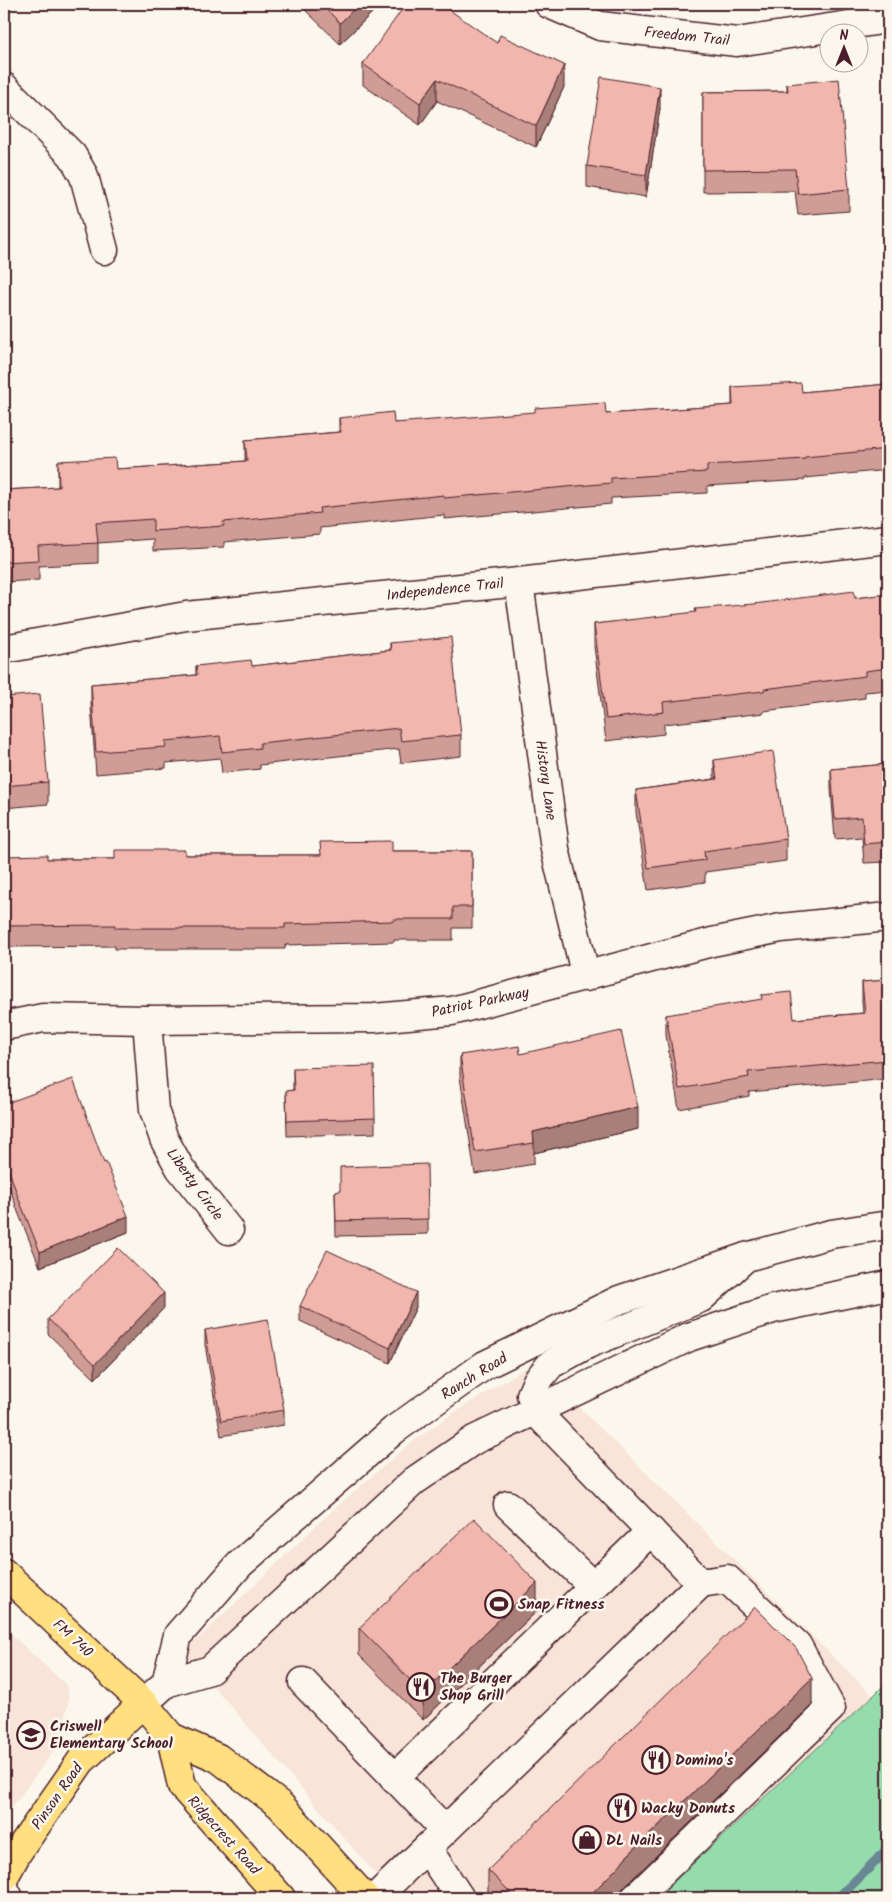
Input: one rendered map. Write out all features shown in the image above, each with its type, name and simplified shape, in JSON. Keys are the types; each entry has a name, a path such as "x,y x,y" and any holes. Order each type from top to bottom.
{"main road":[{"name":"FM 740","path":"4,1573 143,1703"},
{"name":"Ridgecrest Road","path":"143,1703 171,1737 218,1758 280,1805 358,1890"},
{"name":"Pinson Road","path":"4,1877 10,1849 81,1761 143,1703"},
{"name":"Ridgecrest Road","path":"171,1737 182,1786 281,1898"}],"street":[{"name":"Freedom Trail","path":"549,4 600,26 737,42 888,19"},
{"path":"4,87 72,155 84,176 104,250"},
{"name":"Independence Trail","path":"4,649 186,616 520,582 888,539"},
{"name":"History Lane","path":"520,582 555,849 586,977"},
{"name":"Patriot Parkway","path":"4,1026 43,1018 147,1020 374,1018 452,1011 586,977 712,942 781,928 888,917"},
{"name":"Liberty Circle","path":"147,1020 154,1110 164,1139 180,1168 229,1230"},
{"name":"Ranch Road","path":"166,1683 178,1635 240,1564 394,1430 485,1365 619,1300 746,1257 831,1234 888,1225"},
{"path":"701,1583 536,1412 531,1395 537,1381 551,1364 588,1344 701,1298 746,1257"},
{"path":"143,1703 166,1683 210,1670 414,1481 474,1440 536,1412 689,1337 773,1309 888,1285"},
{"path":"508,1505 593,1586"},
{"path":"394,1778 651,1531"},
{"path":"374,1898 701,1583 727,1579 797,1645 831,1708 635,1898"},
{"path":"303,1682 394,1778 436,1839 460,1898"},
{"path":"4,1888 9,1898"}],"shaded area":[{"path":"534,1363 873,1696 656,1898 396,1898 184,1652 333,1510 406,1447 447,1417"},
{"name":"Criswell Elementary School","path":"4,1628 66,1685 69,1698 65,1717 52,1753 4,1818"}],"green space":[{"path":"888,1681 888,1898 656,1898 873,1696"}],"building":[{"path":"321,4 359,4 340,23"},
{"path":"406,4 441,4 497,43 500,35 564,65 536,126 437,79 420,103 363,64"},
{"path":"601,77 660,87 646,175 587,166"},
{"path":"839,79 849,189 798,194 795,169 703,170 703,92 788,91 787,84"},
{"path":"801,383 802,392 888,384 888,449 805,457 805,459 707,465 707,472 611,478 611,483 444,498 444,495 319,508 320,513 223,522 224,526 153,531 153,519 96,523 98,543 38,546 39,560 4,562 4,490 59,487 58,461 115,458 116,469 247,461 245,440 341,432 339,418 393,412 394,423 535,412 535,408 605,403 606,414 733,405 732,387"},
{"path":"854,591 855,598 888,594 888,668 865,671 865,676 764,689 764,691 663,702 664,712 606,719 594,624 696,612 695,609 754,604"},
{"path":"451,637 461,735 401,741 399,728 260,743 260,748 222,752 220,736 165,741 166,747 96,752 91,684 197,675 196,666 251,660 252,666 391,650 390,643"},
{"path":"40,694 48,782 4,786 4,697"},
{"path":"773,751 786,839 704,851 705,860 648,868 636,790 717,779 714,760"},
{"path":"888,764 888,842 864,844 862,817 835,819 831,769"},
{"path":"392,841 392,851 472,851 472,907 453,907 453,919 394,919 394,921 285,924 285,928 115,928 115,925 4,926 4,856 47,855 47,859 115,859 115,850 185,850 185,855 321,855 320,842"},
{"path":"888,980 888,1060 748,1072 749,1077 679,1089 666,1015 762,999 761,995 791,992 794,1019 865,1013 862,982"},
{"path":"621,1031 638,1107 533,1132 534,1143 475,1152 460,1055 519,1046 520,1054"},
{"path":"374,1066 375,1118 287,1121 286,1091 294,1090 293,1068"},
{"path":"73,1079 104,1163 106,1162 128,1216 40,1252 4,1156 4,1104"},
{"path":"427,1164 428,1219 336,1221 335,1192 340,1191 340,1167"},
{"path":"118,1248 164,1293 95,1364 48,1319"},
{"path":"327,1250 416,1292 390,1348 300,1306"},
{"path":"268,1319 284,1410 221,1421 205,1330"},
{"path":"474,1518 537,1583 423,1693 359,1628"},
{"path":"755,1607 796,1648 812,1678 624,1859 587,1898 516,1898 488,1870"}],"waterway":[{"path":"838,1898 888,1849"}],"place":[{"name":"Snap Fitness","path":"499,1604"},
{"name":"The Burger Shop Grill","path":"421,1687"},
{"name":"Criswell Elementary School","path":"31,1735"},
{"name":"Domino's","path":"656,1760"},
{"name":"Wacky Donuts","path":"622,1808"},
{"name":"DL Nails","path":"587,1840"}]}
